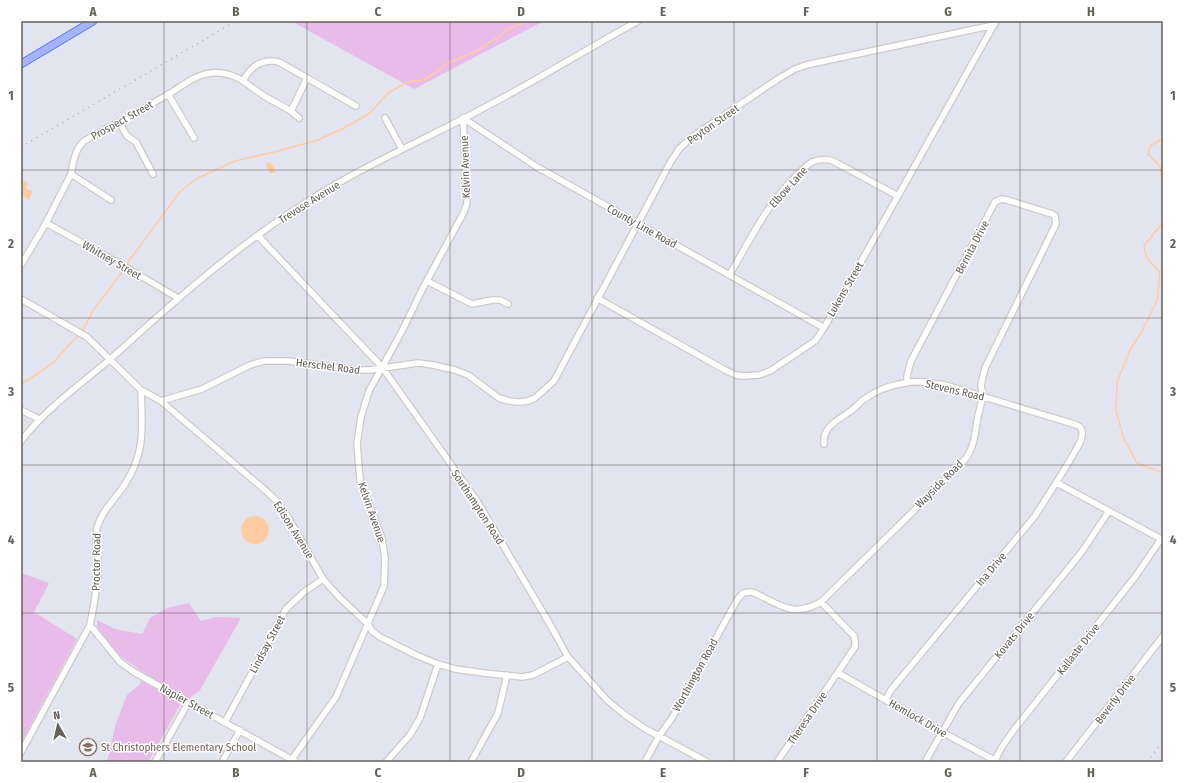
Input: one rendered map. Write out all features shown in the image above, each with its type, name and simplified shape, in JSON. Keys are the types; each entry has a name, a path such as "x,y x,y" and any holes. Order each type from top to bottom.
{"main road":[{"path":"21,64 93,21"}],"street":[{"name":"Trevose Avenue","path":"21,441 39,419 110,360 178,298 236,252 294,210 321,193 402,149 494,103 638,21"},
{"name":"Lukens Street","path":"597,298 736,375 759,375 770,371 815,341 824,328 995,23"},
{"name":"Peyton Street","path":"517,402 528,401 535,398 554,381 670,162 683,144 791,71 806,65 995,23"},
{"path":"243,81 246,75 254,67 262,62 270,60 279,62 356,106"},
{"name":"Prospect Street","path":"21,265 46,223 71,174 72,163 79,147 84,142 197,77 211,73 224,73 237,77 264,96 291,111 299,118"},
{"path":"291,111 307,78"},
{"path":"168,94 194,138"},
{"path":"384,118 402,149"},
{"name":"County Line Road","path":"463,118 537,167 824,328"},
{"name":"Kelvin Avenue","path":"293,761 336,696 384,586 385,558 382,539 360,480 357,444 360,417 369,391 402,333 427,281 464,212 467,203 463,118"},
{"path":"119,122 127,136 136,142 153,174"},
{"name":"Elbow Lane","path":"730,274 775,199 795,177 812,162 823,160 833,161 898,196"},
{"path":"71,174 111,200"},
{"name":"Bernita Drive","path":"907,382 911,361 995,202 1001,199 1007,200 1055,216 1056,224 1043,250"},
{"name":"Whitney Street","path":"46,223 178,298"},
{"name":"Southampton Road","path":"258,236 382,368 477,501 568,657 607,700 644,728 707,762"},
{"name":"Wayside Road","path":"821,602 967,457 974,440 983,396 981,385 985,368 1043,250"},
{"path":"427,281 472,304 492,300 500,300 508,304"},
{"name":"Edison Avenue","path":"21,299 84,335 141,390 161,401 250,476 278,502 288,516 324,579 340,598 368,624 372,631 380,637 418,656 455,669 522,677 533,675 568,657"},
{"name":"Herschel Road","path":"161,401 202,389 250,365 264,361 288,361 356,370 370,370 418,363 444,367 468,375 499,398 517,402"},
{"name":"Stevens Road","path":"824,444 824,435 831,426 863,400 889,387 907,382 926,382 945,385 1077,425 1082,430"},
{"name":"Proctor Road","path":"21,752 90,624 95,602 98,572 96,529 103,512 126,484 137,463 141,446 142,431 141,390"},
{"path":"21,410 39,419"},
{"name":"Ina Drive","path":"886,699 891,690 1035,516 1082,439 1082,430"},
{"path":"1057,482 1162,539"},
{"name":"Kovats Drive","path":"925,762 959,703 1081,552 1108,511"},
{"name":"Kallaste Drive","path":"997,761 1002,747 1013,731 1135,577 1162,539"},
{"name":"Lindsay Street","path":"225,722 286,609 304,592 324,579"},
{"name":"Worthington Road","path":"645,762 659,736 672,718 737,600 743,593 749,592 759,595 784,608 792,610 807,608 821,602"},
{"path":"821,602 854,636 855,639 855,647 838,673"},
{"name":"Napier Street","path":"90,624 120,662 134,672 293,761"},
{"name":"Beverly Drive","path":"1066,762 1163,636"},
{"path":"386,762 410,735 420,718 438,664"},
{"name":"Hemlock Drive","path":"838,673 942,732 997,761"},
{"name":"Theresa Drive","path":"777,762 838,673"},
{"path":"471,762 498,713 507,675"},
{"path":"155,762 188,703"},
{"path":"222,762 240,730"}],"shaded area":[{"path":"291,21 544,21 414,89"},
{"path":"267,162 271,163 275,169 275,173 270,173 266,166"},
{"path":"22,180 28,183 26,188 33,191 29,200 21,194"},
{"path":"255,516 265,520 269,530 265,540 255,544 245,540 241,530 245,520"},
{"path":"21,573 49,583 34,612 77,639 21,743"},
{"path":"189,603 201,621 216,617 241,618 200,690 180,705 148,762 107,762 116,723 127,695 139,685 146,674 117,654 97,627 97,620 115,629 142,634 150,618 167,608"}],"waterway":[{"path":"126,265 179,193 198,178 235,161 318,140 344,128 370,113 388,93 407,82 423,80 448,63 477,51 491,41 500,37 506,30 526,21"},
{"path":"1163,139 1151,145 1148,154 1160,166 1163,188"},
{"path":"1163,222 1144,246 1146,257 1160,272 1157,301 1141,333 1131,348 1117,382 1116,411 1124,439 1137,463 1163,473"},
{"path":"81,331 94,309 114,284 124,268"},
{"path":"21,384 53,363 79,334"}],"railway":[{"path":"21,147 236,21"},
{"path":"1147,762 1163,741"}],"place":[{"name":"St Christophers Elementary School","path":"88,747"}]}
